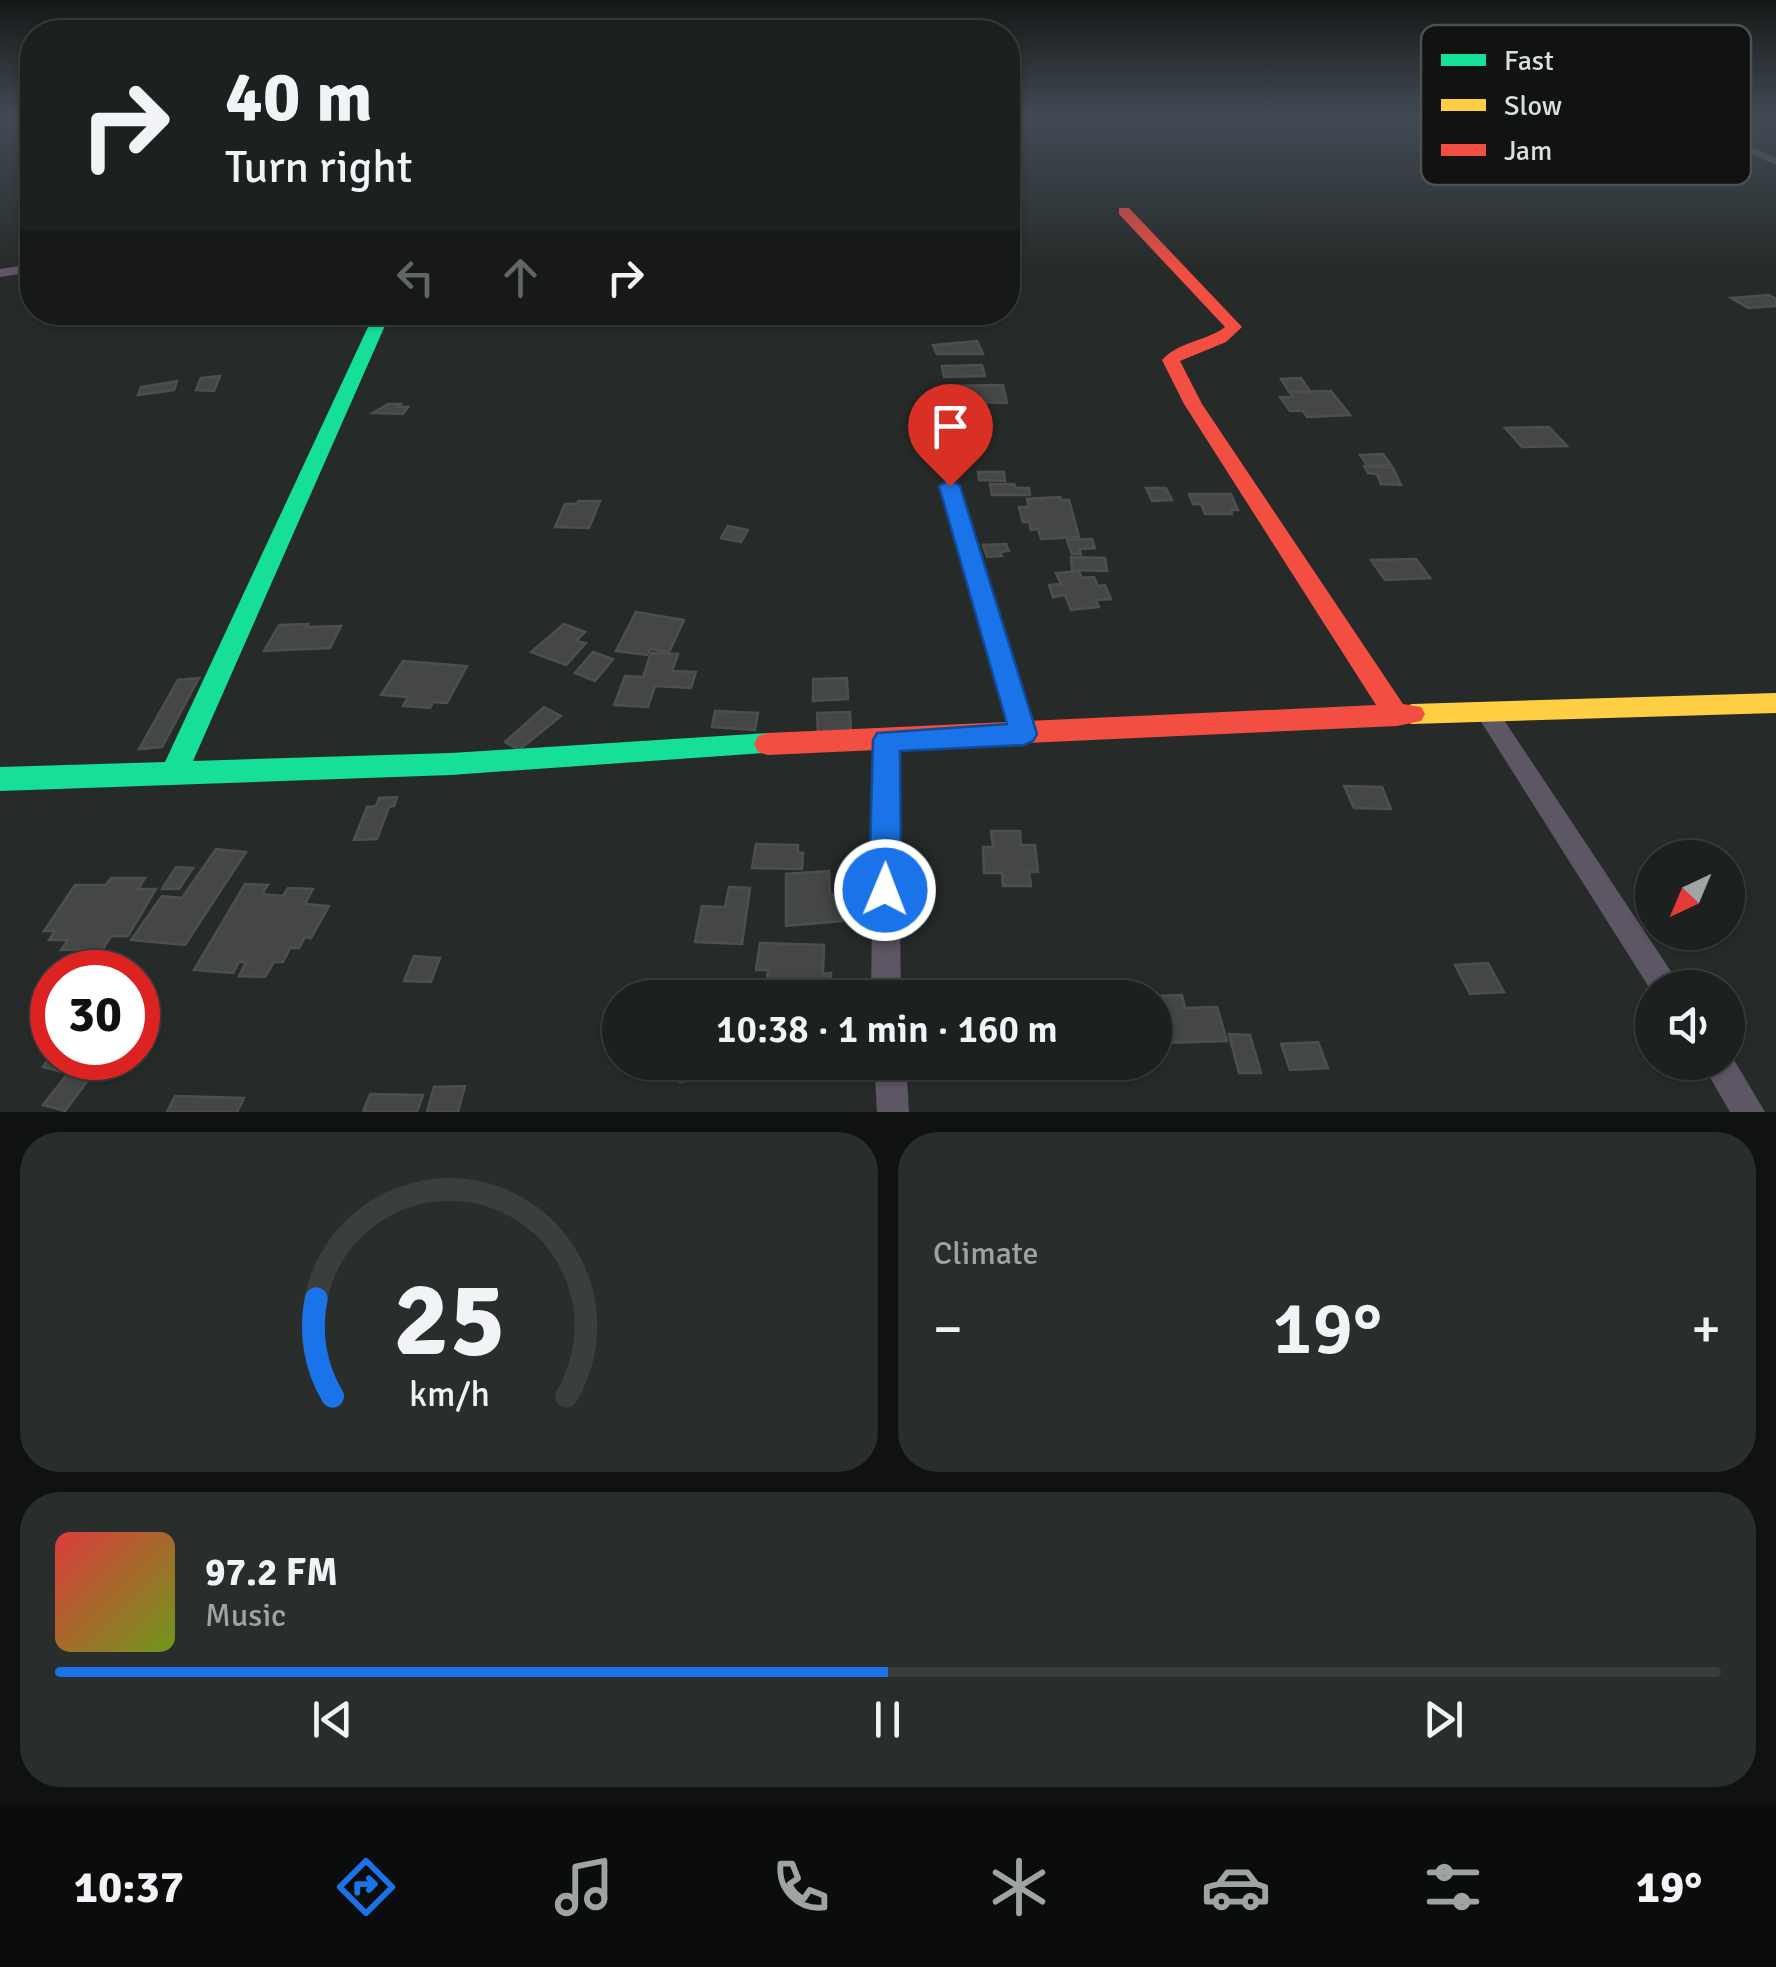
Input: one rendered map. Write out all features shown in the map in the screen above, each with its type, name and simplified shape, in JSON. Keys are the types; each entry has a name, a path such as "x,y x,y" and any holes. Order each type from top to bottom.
{"street":[{"path":"1124,211 1234,327 1225,338 1182,349 1171,360 1194,404 1397,716"},
{"path":"174,772 377,325"},
{"path":"950,486 1024,734"},
{"path":"0,779 451,764 1397,716 1776,703"},
{"path":"1486,712 1655,970"},
{"path":"886,740 886,980"},
{"path":"891,1080 893,1112"},
{"path":"1728,1080 1749,1112"}],"building":[{"path":"1769,295 1776,299 1776,306 1748,308 1731,298"},
{"path":"977,341 983,354 937,354 933,345"},
{"path":"982,365 985,376 944,377 942,366"},
{"path":"220,376 214,391 196,390 201,378"},
{"path":"1301,378 1310,391 1289,392 1281,379"},
{"path":"177,381 174,390 138,395 141,387"},
{"path":"1003,385 1007,403 973,402 974,406 960,406 960,402 947,402 945,386"},
{"path":"1331,391 1350,415 1307,417 1303,411 1290,411 1280,397 1293,397 1290,392"},
{"path":"388,404 408,407 403,414 373,413"},
{"path":"1549,427 1567,446 1522,447 1505,428"},
{"path":"1383,454 1391,465 1368,466 1360,455"},
{"path":"1364,466 1393,468 1401,485 1381,484 1377,474 1368,473"},
{"path":"978,472 1004,472 1005,481 979,480"},
{"path":"990,484 1029,488 1030,495 992,495"},
{"path":"1146,488 1166,488 1172,500 1152,501"},
{"path":"1189,494 1231,494 1238,510 1231,510 1232,514 1205,514 1201,504 1193,504"},
{"path":"1027,499 1069,500 1079,537 1041,539 1038,529 1031,530 1029,522 1023,522 1019,507 1029,507"},
{"path":"600,501 589,528 555,527 565,504"},
{"path":"728,526 748,530 741,542 721,538"},
{"path":"1092,539 1095,548 1079,549 1081,554 1072,554 1067,540"},
{"path":"1006,544 1009,551 1000,552 1002,556 987,557 983,545"},
{"path":"1071,557 1105,558 1107,571 1072,570"},
{"path":"1416,559 1430,578 1385,580 1371,560"},
{"path":"1079,571 1082,578 1094,577 1098,586 1105,585 1111,599 1096,600 1099,607 1071,610 1065,595 1053,597 1049,585 1061,584 1056,573"},
{"path":"636,612 684,620 669,652 650,649 647,655 616,651"},
{"path":"308,624 306,627 341,626 330,648 264,651 279,625"},
{"path":"564,624 585,632 576,641 586,643 566,665 531,652"},
{"path":"593,652 613,659 595,681 575,673"},
{"path":"651,653 678,654 672,671 696,672 691,688 655,686 648,707 614,705 625,676 643,677"},
{"path":"403,661 467,666 447,703 433,702 430,708 403,706 408,697 381,695"},
{"path":"199,678 162,747 139,749 178,680"},
{"path":"847,678 848,699 813,701 813,679"},
{"path":"544,707 561,716 519,750 505,742"},
{"path":"715,711 758,713 755,730 712,727"},
{"path":"850,712 851,733 818,734 817,713"},
{"path":"1344,786 1382,787 1391,809 1354,808"},
{"path":"397,797 377,839 354,840 367,807 376,806 379,798"},
{"path":"991,831 1020,831 1021,845 1035,845 1038,872 1029,872 1031,886 1003,886 1002,873 984,873 983,847 993,847"},
{"path":"756,844 798,845 798,853 803,853 802,869 752,868"},
{"path":"216,849 246,852 185,945 131,940 162,896 182,898"},
{"path":"176,867 193,868 179,889 162,889"},
{"path":"829,871 830,895 840,894 842,921 786,926 786,874"},
{"path":"111,878 145,878 138,889 156,889 128,936 111,936 103,949 61,950 68,940 49,940 55,931 44,931 75,885 106,885"},
{"path":"245,884 268,885 262,894 283,896 288,888 313,889 305,904 329,906 311,938 305,937 299,948 290,948 283,962 274,962 265,977 239,976 246,962 239,962 233,973 194,970"},
{"path":"729,887 750,888 742,944 695,942 702,906 725,907"},
{"path":"760,943 824,945 823,974 831,973 831,980 767,980 768,970 756,970"},
{"path":"414,956 440,958 431,982 404,981"},
{"path":"1488,963 1504,992 1470,994 1455,965"},
{"path":"1172,995 1182,995 1185,1008 1217,1007 1227,1041 1172,1043"},
{"path":"1229,1034 1250,1035 1261,1073 1239,1073"},
{"path":"1318,1042 1328,1068 1290,1070 1281,1044"},
{"path":"63,1080 88,1080 65,1111 43,1105"},
{"path":"465,1086 458,1112 427,1112 434,1087"},
{"path":"370,1094 423,1095 417,1112 363,1112"},
{"path":"175,1096 244,1098 237,1112 167,1112"}],"traffic: fast":[{"path":"174,772 377,325"},
{"path":"0,779 451,764 768,744"}],"traffic: slow":[{"path":"1412,714 1776,703"}],"traffic: jam":[{"path":"1124,211 1234,327 1220,338 1171,360 1193,404 1397,716"},
{"path":"768,744 1412,714"}],"route":[{"path":"885,890 886,740 1024,734 950,486"}]}
